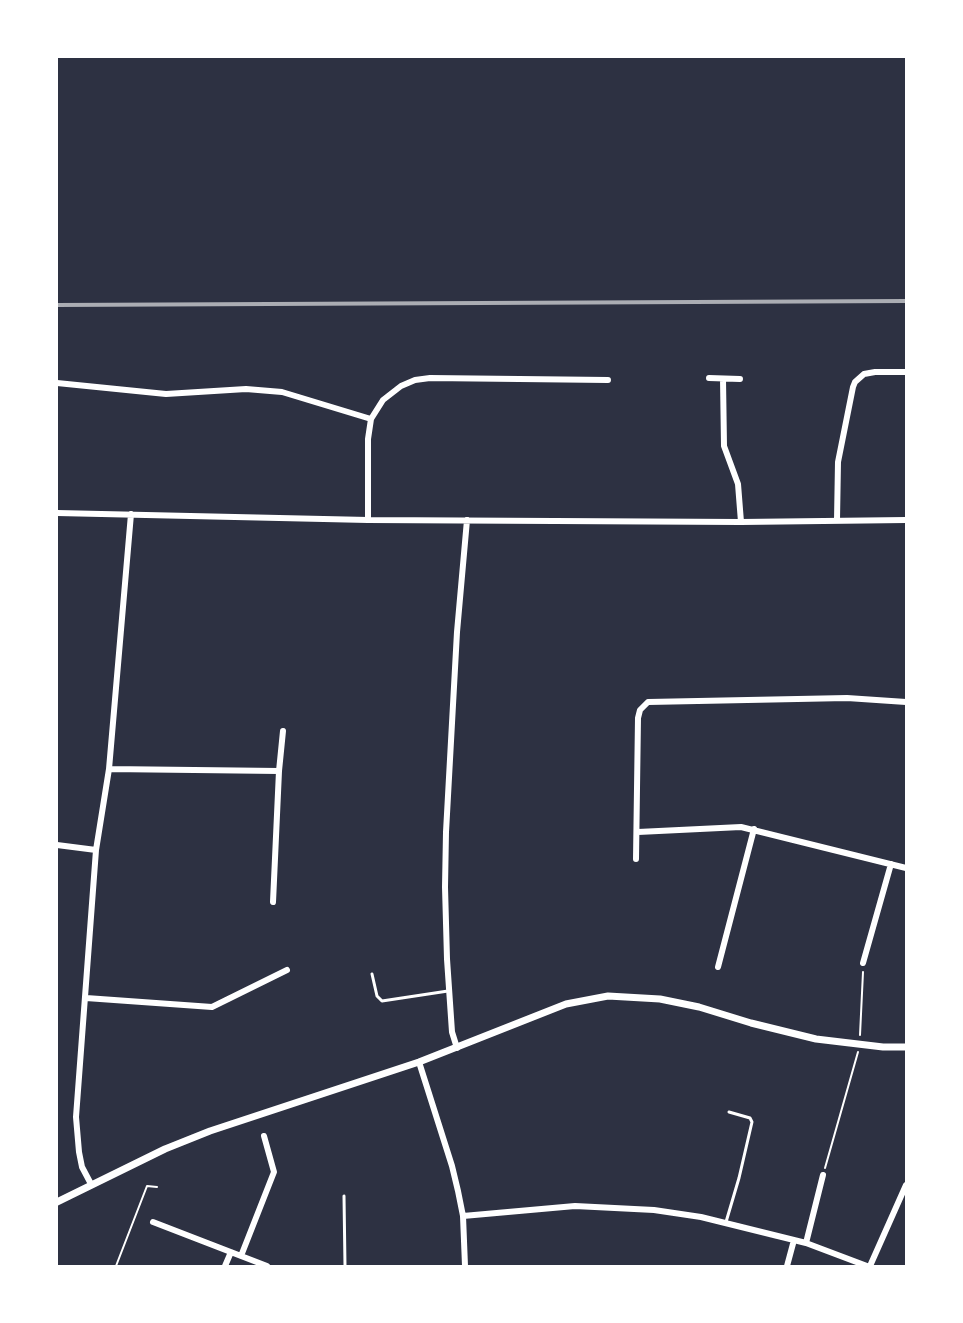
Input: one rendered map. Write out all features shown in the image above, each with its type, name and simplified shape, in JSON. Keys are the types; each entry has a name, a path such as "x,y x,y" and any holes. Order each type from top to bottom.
{"street":[{"path":"837,520 838,462 853,387 860,376 875,372 906,372"},
{"path":"709,378 740,379"},
{"path":"723,379 724,446 738,484 741,522"},
{"path":"368,520 368,439 371,418 383,400 401,386 416,380 608,380"},
{"path":"57,384 166,394 246,389 282,392 371,418"},
{"path":"57,513 368,520 741,522 906,520"},
{"path":"91,1184 82,1167 76,1117 96,850 109,769 131,514"},
{"path":"457,1048 452,1032 449,991 446,832 457,632 467,520"},
{"path":"636,859 638,718 640,710 648,702 837,698 906,702"},
{"path":"273,902 283,731"},
{"path":"109,769 279,771"},
{"path":"638,832 741,827 906,868"},
{"path":"718,967 754,829"},
{"path":"57,845 96,850"},
{"path":"863,963 891,864"},
{"path":"86,998 212,1007 287,970"},
{"path":"57,1202 165,1149 210,1131 419,1062 566,1004 608,996 660,999 699,1007 816,1039 883,1047 906,1047"},
{"path":"419,1062 452,1166 463,1216 465,1266"},
{"path":"241,1256 274,1172 264,1136"},
{"path":"806,1244 823,1175"},
{"path":"463,1216 533,1209 606,1207 701,1217 794,1240 869,1266 906,1185"},
{"path":"153,1222 267,1266"},
{"path":"787,1266 794,1240"},
{"path":"225,1266 231,1252"}],"lane":[{"path":"372,974 377,996 382,1001 449,991"},
{"path":"726,1224 752,1122 750,1118 729,1112"},
{"path":"344,1196 345,1266"}],"path":[{"path":"860,1043 863,963"},
{"path":"823,1175 858,1049"},
{"path":"116,1266 147,1186 157,1187"}],"railway":[{"path":"57,305 906,301"}]}
